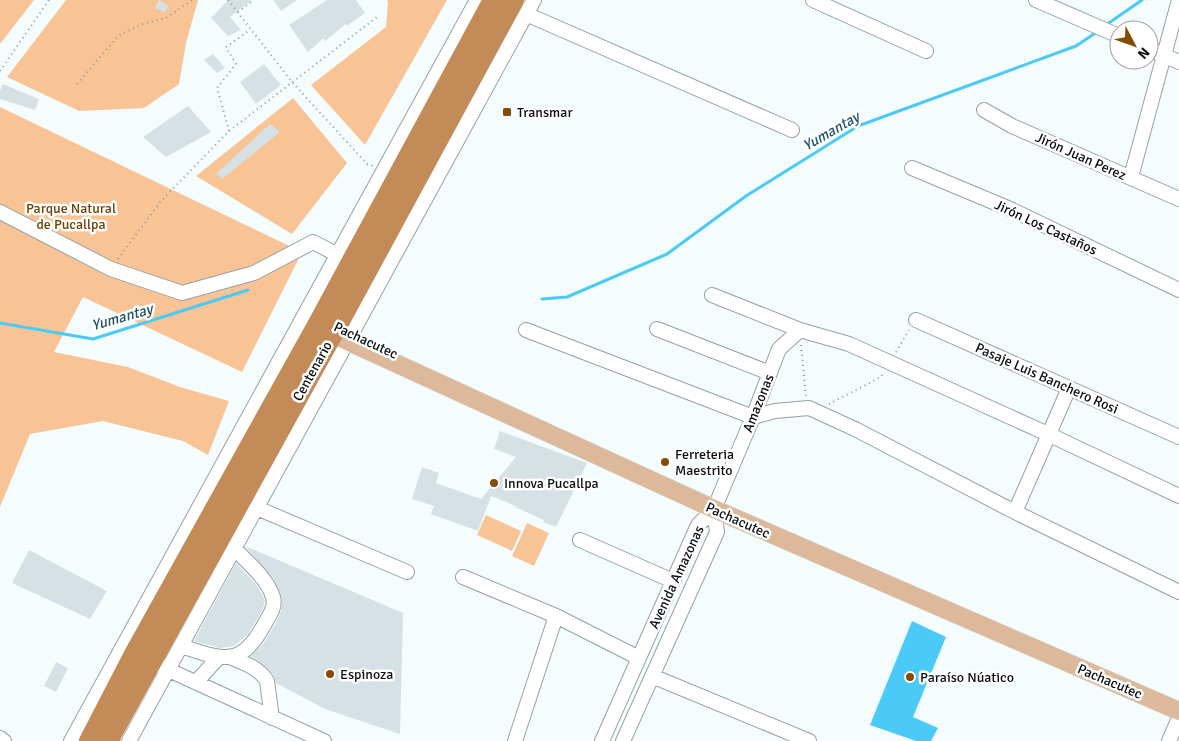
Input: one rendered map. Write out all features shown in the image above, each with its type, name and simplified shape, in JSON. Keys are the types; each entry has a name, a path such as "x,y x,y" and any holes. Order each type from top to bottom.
{"highway":[{"name":"Centenario","path":"330,329 345,258 493,0"},
{"name":"Centenario","path":"90,741 144,658 330,329 520,7"},
{"name":"Centenario","path":"108,741 144,658"}],"main road":[{"name":"Pachacutec","path":"330,329 715,505 1179,710"},
{"name":"Pachacutec","path":"715,505 1179,701"}],"street":[{"path":"0,212 111,269 182,293 254,273 313,242 345,258 384,170 478,0"},
{"path":"520,7 534,0"},
{"path":"813,0 926,51"},
{"path":"1036,0 1109,32"},
{"path":"1131,177 1179,0"},
{"path":"520,7 792,130"},
{"path":"1159,53 1179,62"},
{"name":"Jirón Juan Perez","path":"984,110 1012,126 1179,199"},
{"name":"Jirón Los Castaños","path":"912,168 1010,209 1179,290"},
{"path":"712,294 800,330 849,344 1179,496"},
{"name":"Pasaje Luis Banchero Rosi","path":"916,320 1179,437"},
{"path":"181,646 257,508 330,329"},
{"path":"71,741 144,658 330,329"},
{"path":"657,329 770,373"},
{"path":"526,330 752,417 808,403 1014,512 1179,592"},
{"name":"Amazonas","path":"715,505 779,348 800,330"},
{"path":"1014,512 1050,435 1069,388"},
{"name":"Avenida Amazonas","path":"602,741 698,525 715,505"},
{"name":"Avenida Amazonas","path":"623,741 717,532 715,505"},
{"path":"257,508 407,572"},
{"path":"580,540 672,580"},
{"path":"196,682 225,657 244,652 259,634 274,606 274,598 269,586 234,550"},
{"path":"463,577 556,616 639,658"},
{"path":"515,741 556,616"},
{"path":"144,658 181,646 243,662 264,676 267,681 272,718"},
{"path":"144,658 324,741"},
{"path":"129,741 144,658"},
{"path":"652,676 809,741"},
{"path":"1169,741 1179,718"},
{"path":"0,738 4,741"}],"path":[{"path":"0,71 49,0"},
{"path":"77,84 118,36 142,24 166,18 192,0"},
{"path":"228,0 292,82 367,164 384,170"},
{"path":"238,12 254,0"},
{"path":"111,269 161,201 229,131 377,17"},
{"path":"229,131 217,88 236,64 226,47 250,30"},
{"path":"800,330 808,403 826,406 881,377 916,320"}],"green space":[{"path":"0,0 34,0 0,44"},
{"path":"66,0 198,0 186,43 179,84 144,108 79,111 7,77"},
{"path":"387,0 447,0 365,145 311,85 386,27"},
{"path":"293,98 347,163 292,234 196,176"},
{"name":"Parque Natural de Pucallpa","path":"0,107 302,252 242,372 83,297 54,352 128,367 180,387 229,401 208,455 183,441 103,421 30,434 0,507"},
{"path":"486,515 521,531 512,551 477,535"},
{"path":"527,523 549,533 534,566 512,556"}],"water":[{"name":"Paraíso Núatico","path":"912,621 946,637 913,717 938,728 931,741 916,741 870,725"}],"building":[{"path":"159,0 169,6 165,12 155,8"},
{"path":"228,0 252,0 230,17 241,30 228,36 211,18"},
{"path":"273,0 297,0 281,11"},
{"path":"327,0 356,0 365,13 347,26 346,24 325,41 324,38 308,52 289,25"},
{"path":"213,54 225,68 217,73 204,60"},
{"path":"264,64 281,85 256,104 240,82"},
{"path":"3,84 39,99 35,110 0,99 0,90"},
{"path":"188,106 211,132 166,157 143,137"},
{"path":"270,124 280,132 222,179 216,174"},
{"path":"500,431 587,463 556,527 543,522 544,520 516,506 491,496 478,531 431,514 434,506 412,499 422,467 439,473 436,483 481,499 516,457 494,449"},
{"name":"Espinoza","path":"245,546 403,613 400,734 325,709 276,683 270,671 251,656 263,644 276,623 281,611 282,601 281,594 273,578"},
{"path":"29,550 107,591 90,619 12,583"},
{"path":"236,563 255,583 262,594 265,601 262,611 248,634 234,646 220,648 194,641"},
{"path":"56,662 68,668 56,692 44,686"}],"waterway":[{"name":"Yumantay","path":"1106,25 1142,0"},
{"name":"Yumantay","path":"542,299 567,297 667,254 746,196 858,126 1076,46 1097,32"},
{"name":"Yumantay","path":"0,323 93,339 248,290"}],"place":[{"name":"Transmar","path":"507,112"},
{"name":"Ferreteria Maestrito","path":"665,462"},
{"name":"Innova Pucallpa","path":"494,483"},
{"name":"Espinoza","path":"330,674"},
{"name":"Paraíso Núatico","path":"910,677"}]}
